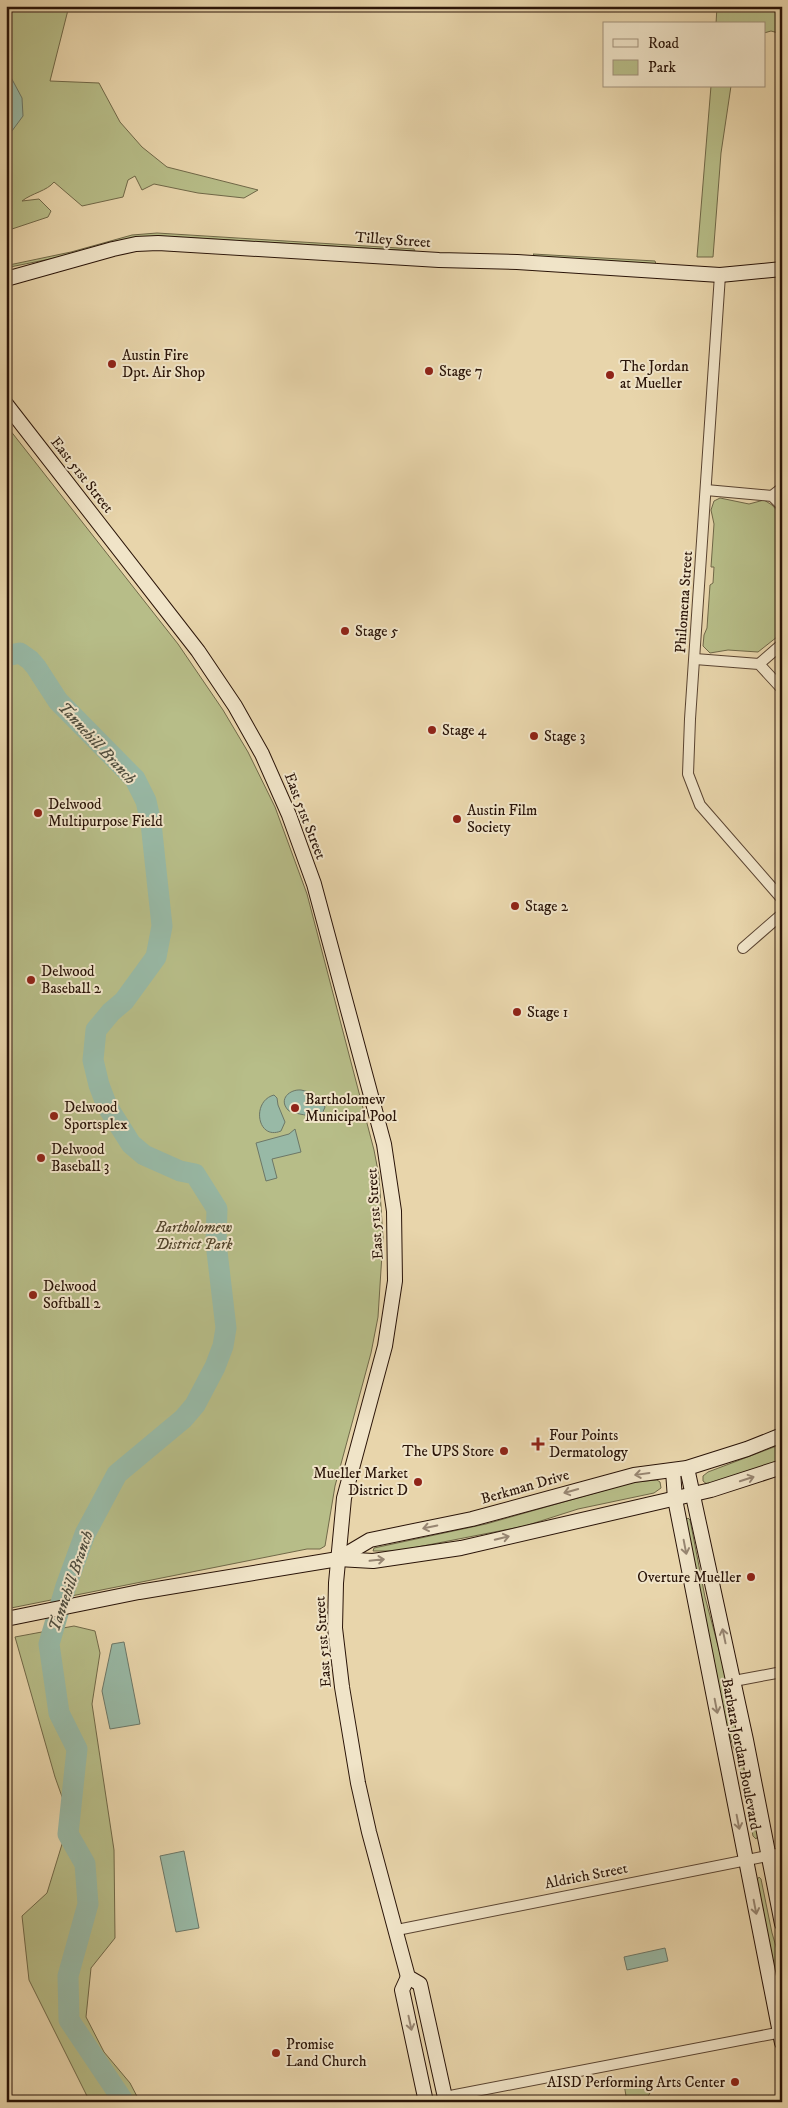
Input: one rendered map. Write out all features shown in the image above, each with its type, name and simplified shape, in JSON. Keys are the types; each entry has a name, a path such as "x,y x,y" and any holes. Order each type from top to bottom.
{"street":[{"name":"Tilley Street","path":"6,279 113,249 136,244 158,243 720,275 782,269"},
{"name":"Philomena Street","path":"720,275 688,774 700,806 782,899"},
{"name":"East 51st Street","path":"6,404 198,651 234,706 262,754 289,815 316,893 384,1144 394,1211 395,1281 385,1346 344,1498 338,1559 335,1628 342,1687 362,1799 408,1977 420,1984 445,2099"},
{"path":"772,496 782,488"},
{"path":"706,490 772,496 782,506"},
{"path":"759,664 782,644"},
{"path":"694,659 759,664 782,688"},
{"path":"742,948 782,914"},
{"name":"Berkman Drive","path":"338,1559 370,1540 472,1519 634,1476 687,1468 747,1449 782,1435"},
{"name":"Berkman Drive","path":"6,1619 139,1592 338,1559 373,1560 461,1548 561,1523 721,1488 782,1467"},
{"name":"Barbara Jordan Boulevard","path":"687,1468 734,1681 775,1854 782,1924"},
{"name":"Barbara Jordan Boulevard","path":"673,1471 675,1499 781,2036"},
{"path":"734,1681 782,1672"},
{"name":"Aldrich Street","path":"396,1930 775,1854"},
{"path":"408,1977 402,1990 426,2102"},
{"path":"445,2099 781,2036"}],"green space":[{"path":"6,6 69,6 50,81 99,83 120,122 142,147 167,167 258,190 244,198 198,193 154,184 142,190 135,176 128,180 123,197 82,206 54,182 47,188 22,201 39,199 51,211 48,217 6,231"},
{"path":"717,6 782,6 782,34 771,31 766,32 766,22 716,22"},
{"path":"711,88 731,88 721,153 713,257 697,257"},
{"path":"157,233 414,249 415,251 159,236 141,237 70,255 10,267 9,265 71,252 132,235"},
{"path":"533,254 655,261 656,264 536,257"},
{"name":"Bartholomew District Park","path":"6,425 178,644 223,710 248,752 275,807 307,894 374,1150 379,1176 383,1238 378,1317 371,1353 335,1486 325,1546 320,1549 307,1549 6,1609"},
{"path":"720,498 749,504 764,500 772,505 782,516 782,633 758,652 728,650 710,653 703,646 714,567 711,567 714,524 711,510 714,501"},
{"path":"782,1444 782,1462 708,1485 703,1481 703,1476 708,1472"},
{"path":"657,1480 660,1482 661,1488 654,1493 578,1509 525,1526 397,1551 373,1551 374,1548 486,1524 634,1482"},
{"path":"688,1518 690,1520 705,1597 725,1672 758,1836 756,1839 753,1836 741,1773 726,1723 686,1520"},
{"path":"74,1626 95,1631 100,1653 92,1704 114,1850 115,1938 91,1968 86,2017 104,2052 130,2083 140,2102 90,2102 29,1980 22,1916 47,1893 63,1841 66,1808 55,1777 15,1637"},
{"path":"759,1877 782,1967 782,2007 757,1880"},
{"path":"645,2080 651,2088 648,2096 639,2101 627,2102 624,2084"}],"shaded area":[{"path":"6,68 22,98 23,116 6,139 8,121"},
{"path":"301,1090 312,1093 321,1100 325,1107 322,1114 314,1118 288,1110 285,1106 285,1099 289,1093"},
{"path":"274,1095 277,1098 285,1122 281,1131 273,1133 262,1126 260,1112 262,1105"},
{"path":"295,1129 301,1152 272,1159 277,1178 266,1181 256,1143 289,1134"},
{"path":"124,1642 140,1724 110,1729 102,1691 112,1644"},
{"path":"184,1851 199,1928 176,1932 160,1856"},
{"path":"665,1948 668,1961 627,1970 624,1957"}],"waterway":[{"name":"Tannehill Branch","path":"6,656 20,653 30,660 58,701 135,779 146,801 151,823 162,926 156,957 124,1001 111,1012 96,1030 93,1060 99,1085 107,1106 131,1144 144,1155 180,1171 195,1174 217,1209 216,1243 226,1328 223,1346 215,1367 195,1405 183,1419 117,1474 85,1534 66,1586 49,1644 59,1713 77,1749 68,1834 85,1864 88,1904 68,1976 69,2020 124,2102"}],"place":[{"name":"Austin Fire Dpt. Air Shop","path":"112,364"},
{"name":"Stage 7","path":"429,371"},
{"name":"The Jordan at Mueller","path":"610,375"},
{"name":"Stage 5","path":"345,631"},
{"name":"Stage 4","path":"432,730"},
{"name":"Stage 3","path":"534,736"},
{"name":"Delwood Multipurpose Field","path":"38,813"},
{"name":"Austin Film Society","path":"457,819"},
{"name":"Stage 2","path":"515,906"},
{"name":"Delwood Baseball 2","path":"31,980"},
{"name":"Stage 1","path":"517,1012"},
{"name":"Bartholomew Municipal Pool","path":"295,1108"},
{"name":"Delwood Sportsplex","path":"54,1116"},
{"name":"Delwood Baseball 3","path":"41,1158"},
{"name":"Delwood Softball 2","path":"33,1295"},
{"name":"Four Points Dermatology","path":"538,1444"},
{"name":"The UPS Store","path":"504,1451"},
{"name":"Mueller Market District D","path":"418,1482"},
{"name":"Overture Mueller","path":"751,1577"},
{"name":"Promise Land Church","path":"276,2053"},
{"name":"AISD Performing Arts Center","path":"735,2082"}]}
